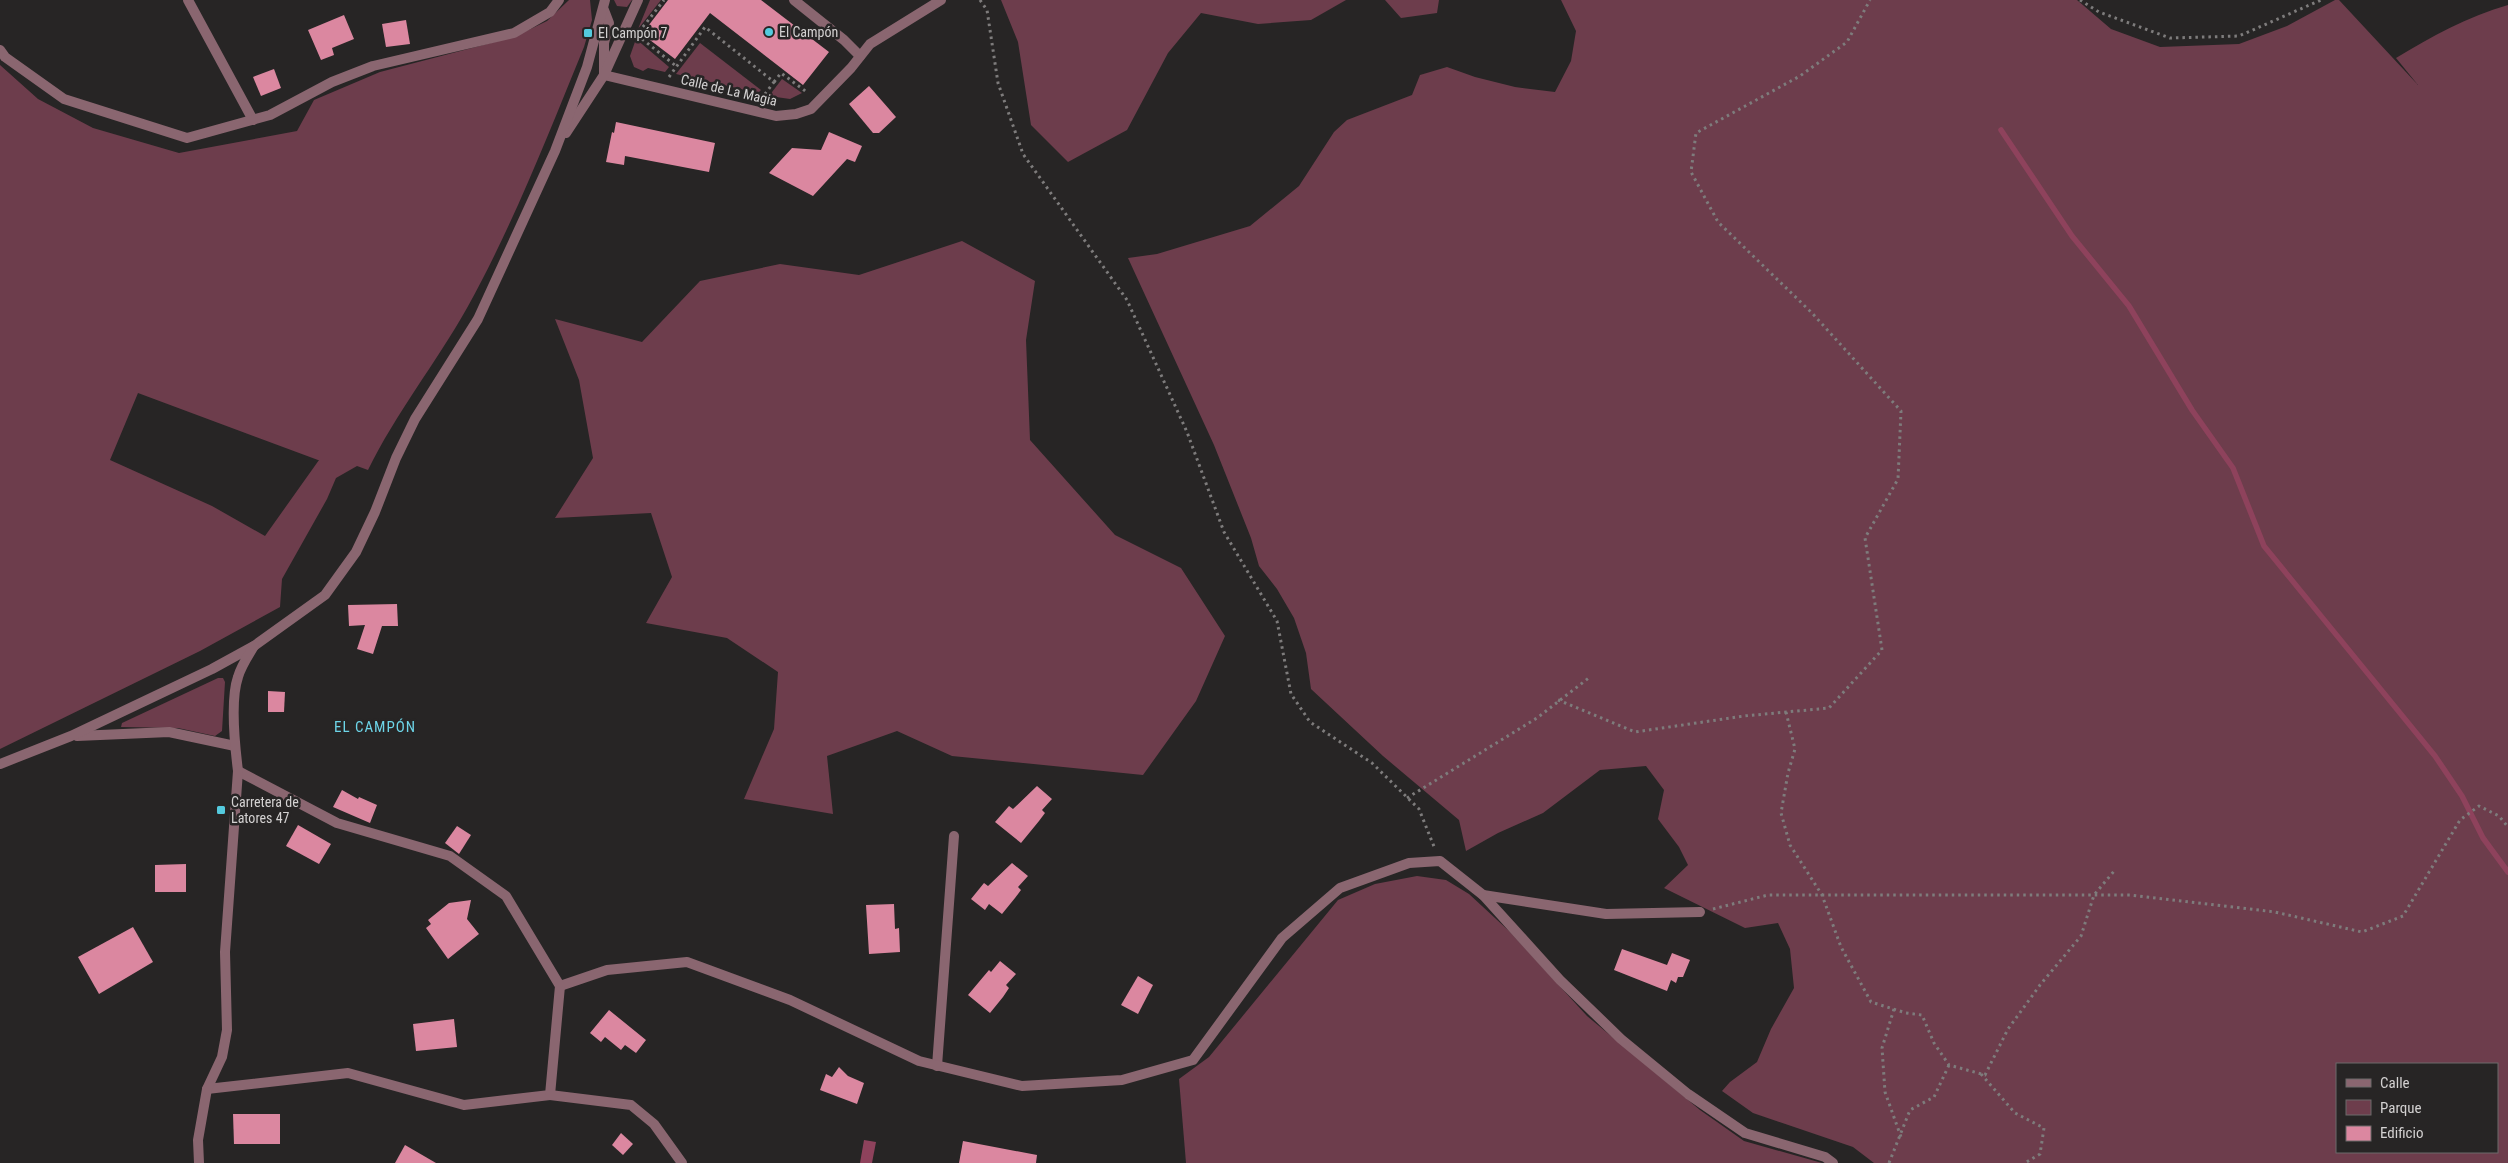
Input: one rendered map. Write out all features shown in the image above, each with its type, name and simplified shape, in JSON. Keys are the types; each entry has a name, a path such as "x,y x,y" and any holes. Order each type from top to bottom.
{"street":[{"path":"188,0 253,120"},
{"path":"0,50 5,57 64,99 187,138 270,115 332,82 373,66 514,33 550,12 559,0"},
{"path":"555,151 604,75 638,0"},
{"path":"794,0 844,40 860,56"},
{"name":"Calle de La Magia","path":"604,75 776,116 796,114 811,109 870,44 941,0"},
{"path":"604,5 609,23 604,43 604,75"},
{"path":"0,764 71,736 212,669 254,646 325,595 356,552 415,419 478,319 555,151 587,67 604,5"},
{"path":"199,1163 198,1140 207,1089 222,1057 227,1030 226,920 238,771 235,746 237,679 254,646"},
{"path":"71,736 170,732 235,746"},
{"path":"238,771 337,823 450,856 506,896 560,986 550,1095"},
{"path":"937,1066 954,836"},
{"path":"560,986 607,970 687,962 790,1000 919,1061 937,1066 1022,1086 1122,1080 1193,1060 1282,938 1340,888 1409,863 1440,861 1483,895 1560,980 1621,1039 1688,1094 1745,1133 1825,1157 1833,1163"},
{"path":"1483,895 1606,914 1700,912"},
{"path":"207,1089 348,1073 464,1105 550,1095 631,1104 654,1124 682,1163"}],"path":[{"path":"664,0 637,35 676,66 705,28 774,82"},
{"path":"980,0 987,10 998,83 1023,154 1126,300 1187,432 1224,532 1277,621 1290,694 1310,722 1372,763 1419,809 1440,861"},
{"path":"1558,700 1635,732 1829,708 1882,650 1865,538 1898,479 1901,411 1812,313 1718,222 1691,172 1696,133 1800,76 1847,42 1870,0"},
{"path":"2080,0 2099,12 2170,38 2239,36 2321,0"},
{"path":"753,110 781,73 818,101"},
{"path":"1407,798 1537,718 1590,677"},
{"path":"1786,712 1795,749 1780,813 1790,845 1822,895 1841,948 1871,1002 1922,1015 1934,1044 1949,1065 1985,1075 2008,1029 2040,985 2081,936 2094,895 2115,870"},
{"path":"1700,912 1768,895 2130,895 2275,912 2362,932 2403,916 2460,820 2479,806 2499,816 2508,827"},
{"path":"1894,1009 1882,1048 1885,1092 1901,1136"},
{"path":"1889,1163 1910,1110 1934,1097 1949,1065"},
{"path":"1981,1074 2015,1113 2044,1128 2040,1154 2025,1163"}],"green space":[{"path":"569,0 590,0 592,20 584,47 500,245 467,308 403,408 368,470 357,466 336,478 327,499 282,579 280,607 200,651 0,749 0,65 38,99 93,128 179,153 297,131 314,100 380,72 514,37 547,21","holes":["138,393 319,460 265,536 212,506 110,460"]},
{"path":"614,0 632,0 627,7 617,6"},
{"path":"650,0 661,0 638,29"},
{"path":"1001,0 1346,0 1311,20 1258,24 1201,13 1168,53 1127,130 1068,162 1031,125 1018,42"},
{"path":"1385,0 1439,0 1437,13 1401,18"},
{"path":"1561,0 2077,0 2111,29 2160,47 2239,44 2287,26 2335,0 2339,0 2418,85 2396,58 2450,28 2478,15 2508,5 2508,1163 1874,1163 1853,1147 1753,1113 1722,1091 1730,1082 1757,1062 1771,1029 1794,988 1790,949 1778,923 1745,928 1664,888 1688,865 1679,847 1658,819 1664,790 1646,766 1600,770 1543,813 1498,833 1466,851 1459,820 1383,756 1311,689 1306,653 1294,618 1277,589 1259,566 1251,538 1214,445 1128,258 1157,254 1250,226 1299,186 1334,132 1347,120 1412,95 1420,75 1447,67 1475,77 1515,87 1555,92 1571,61 1576,31"},
{"path":"636,39 669,67 665,72 648,68 643,71 634,67 630,56"},
{"path":"700,43 761,90 758,93 676,74"},
{"path":"782,79 802,93 790,99 769,96"},
{"path":"962,241 1035,281 1026,340 1030,440 1115,535 1181,568 1225,636 1196,701 1143,775 952,756 897,731 827,756 833,814 744,799 774,729 778,672 727,638 646,623 672,577 651,513 555,518 593,458 579,380 555,319 642,342 700,281 780,264 859,275"},
{"path":"218,678 223,678 225,682 222,731 215,736 178,728 121,727 122,723"},
{"path":"1417,876 1446,880 1469,894 1509,931 1587,1016 1700,1110 1744,1141 1822,1163 1186,1163 1179,1079 1209,1057 1338,900 1375,884"}],"shaded area":[{"path":"864,1140 876,1142 872,1163 860,1163"}],"building":[{"name":"El Campón","path":"668,0 761,0 829,52 803,85 710,13 675,59 642,34"},
{"path":"344,15 354,39 332,48 334,55 321,60 308,30"},
{"path":"406,20 410,44 386,47 382,24"},
{"path":"274,69 281,88 261,96 253,77"},
{"path":"869,86 896,117 879,133 873,133 849,104"},
{"path":"616,122 715,143 709,172 625,156 624,165 606,162"},
{"path":"829,132 862,146 855,162 847,159 813,196 769,173 792,148 821,150"},
{"path":"397,604 398,626 382,626 373,654 357,649 365,625 349,626 348,605"},
{"path":"268,691 285,692 284,712 268,712"},
{"path":"1037,786 1052,799 1042,810 1045,813 1021,843 995,822 1009,806 1013,809"},
{"path":"342,790 358,799 359,797 377,805 370,823 333,807"},
{"path":"298,825 331,844 319,864 286,846"},
{"path":"457,826 471,835 459,854 445,843"},
{"path":"1012,863 1028,876 1018,887 1021,890 1002,914 989,904 985,910 971,899 984,883 988,886"},
{"path":"186,864 186,892 155,892 155,865"},
{"path":"471,900 467,919 479,934 448,959 426,928 431,924 428,920 449,903"},
{"path":"894,904 895,929 899,928 900,952 869,954 866,905"},
{"path":"133,927 153,962 99,994 78,957"},
{"path":"1622,949 1667,965 1672,953 1690,960 1683,977 1678,977 1676,983 1671,980 1667,991 1614,970"},
{"path":"1000,961 1016,974 1006,985 1009,988 990,1013 968,995 989,970 991,972"},
{"path":"1138,976 1153,985 1138,1014 1121,1005"},
{"path":"609,1010 646,1040 636,1053 625,1045 621,1050 605,1037 601,1042 590,1033"},
{"path":"454,1019 457,1047 416,1051 413,1024"},
{"path":"839,1067 848,1076 864,1083 857,1104 820,1090 826,1074 832,1077"},
{"path":"233,1114 280,1114 280,1144 234,1144"},
{"path":"621,1133 633,1144 623,1155 612,1145"},
{"path":"963,1141 1037,1155 1036,1163 959,1163"},
{"path":"405,1145 436,1163 395,1163"}],"waterway":[{"path":"2001,130 2072,236 2129,306 2192,410 2233,468 2264,546 2435,756 2462,796 2483,838 2508,872"}],"place":[{"name":"El Campón","path":"769,32"},
{"name":"El Campón 7","path":"588,33"},
{"name":"Carretera de Latores 47","path":"221,810"}],"district":[{"name":"EL CAMPÓN","path":"375,727"}]}
